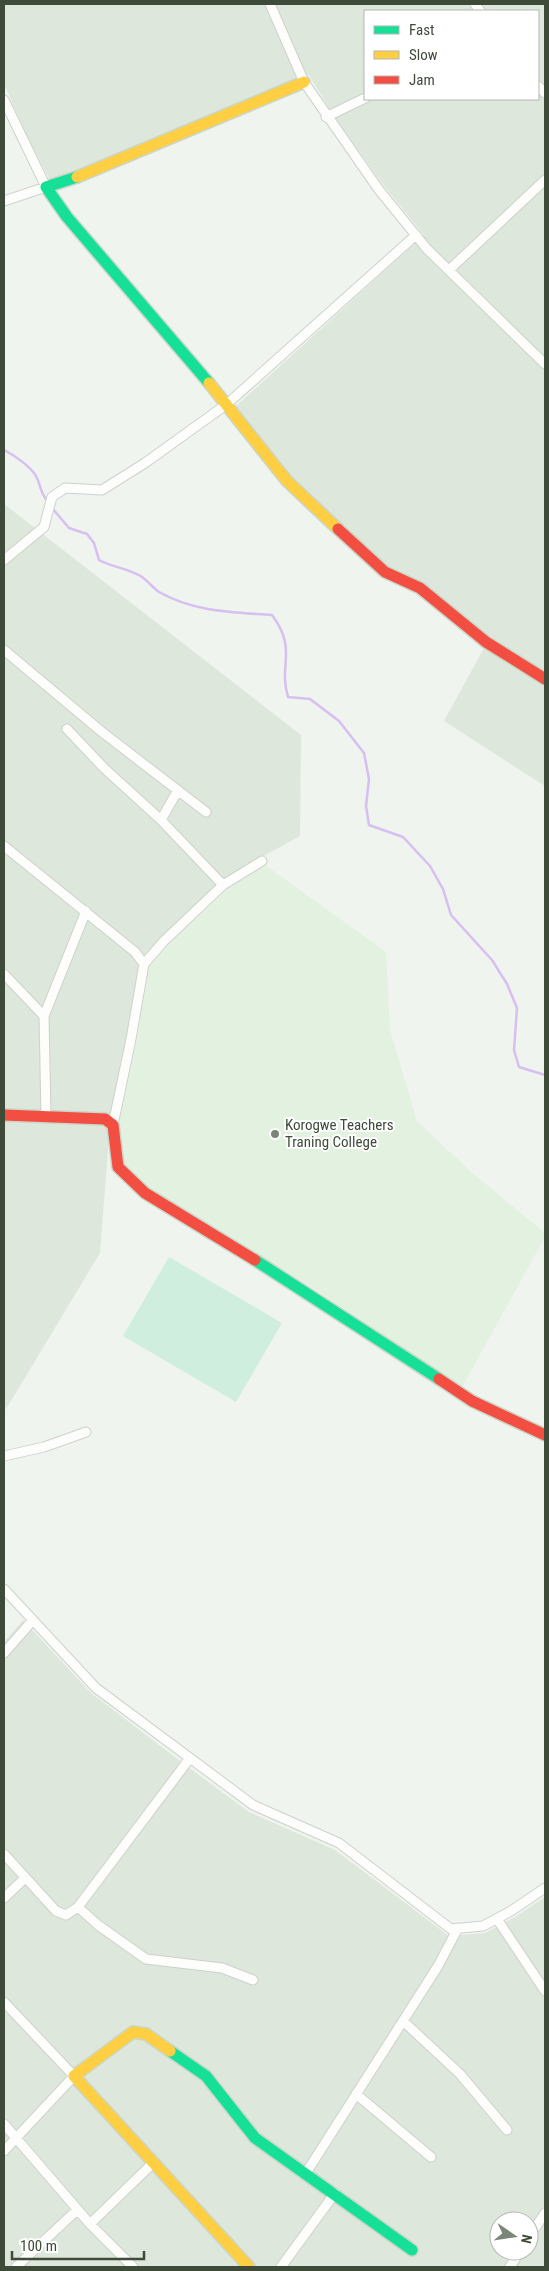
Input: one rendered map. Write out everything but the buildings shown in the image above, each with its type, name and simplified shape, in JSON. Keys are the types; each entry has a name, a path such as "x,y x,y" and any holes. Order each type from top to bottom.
{"street":[{"path":"270,4 304,82 326,117 379,190 416,235 449,270 545,364"},
{"path":"4,201 86,174 304,82"},
{"path":"326,117 364,98"},
{"path":"4,100 46,186 67,217 227,404 287,480 385,572 420,588 486,642 545,679"},
{"path":"449,270 545,180"},
{"path":"4,560 44,527 52,498 65,488 102,490 145,463 227,404 416,235"},
{"path":"4,650 102,732 206,812"},
{"path":"67,730 104,768 161,820 223,885"},
{"path":"161,820 178,790"},
{"path":"4,846 135,952 144,964"},
{"path":"262,861 223,885 164,941 144,964 113,1125 114,1147 118,1167 146,1193 310,1294 472,1401 545,1436"},
{"path":"46,1116 44,1016 86,911"},
{"path":"4,974 44,1016"},
{"path":"4,1115 96,1118 105,1119 113,1125"},
{"path":"4,1456 44,1447 86,1432"},
{"path":"4,1589 96,1688 253,1806 339,1843 451,1929 483,1926 497,1920 545,1888"},
{"path":"4,1653 33,1620"},
{"path":"4,1854 56,1911 66,1915 78,1907 190,1758"},
{"path":"4,1898 25,1878"},
{"path":"78,1907 98,1925 146,1959 222,1968 253,1980"},
{"path":"497,1920 545,1991"},
{"path":"306,2173 438,1966 458,1928"},
{"path":"4,2002 154,2162 248,2267"},
{"path":"403,2021 460,2074 507,2130"},
{"path":"4,2151 74,2076 133,2032 146,2034 206,2076 255,2138 335,2193 412,2250"},
{"path":"356,2094 431,2157"},
{"path":"4,2124 77,2210 132,2267"},
{"path":"90,2224 154,2162"},
{"path":"281,2267 335,2193"},
{"path":"16,2267 77,2210"}],"shaded area":[{"path":"4,4 545,4 545,786 444,721 490,637 388,567 292,477 236,406 424,235 384,186 332,113 309,75 85,170 50,180 26,134 4,84"},
{"path":"4,504 301,735 300,836 260,858 162,939 138,986 110,1124 100,1253 6,1409 4,1408"},
{"name":"Korogwe Teachers Traning College","path":"265,865 386,952 390,1030 417,1121 471,1172 545,1233 545,1237 462,1387 313,1288 149,1188 123,1164 119,1123 137,1040 149,966 168,945 227,890"},
{"path":"169,1257 282,1323 236,1402 123,1336"},
{"path":"23,1620 91,1693 184,1764 249,1812 335,1850 449,1936 485,1933 515,1917 545,1897 545,2267 4,2267 4,1642"}],"waterway":[{"path":"4,450 30,468 38,479 43,495 48,502"},
{"path":"52,508 69,528 87,534 94,543 99,560 137,574 159,592 172,599 214,610 272,615 280,627 286,648 285,675 288,697 310,699 339,721 364,753 369,779 366,806 369,825 403,837 430,866 443,889 451,915 492,960 507,984 517,1008 514,1050 519,1067 545,1075"}],"traffic: fast":[{"path":"77,177 46,187 67,217 209,383"},
{"path":"255,1260 439,1379"},
{"path":"170,2051 206,2076 255,2138 412,2250"}],"traffic: slow":[{"path":"77,177 304,82"},
{"path":"209,383 287,481 338,529"},
{"path":"170,2051 146,2034 133,2032 74,2076 249,2267"}],"traffic: jam":[{"path":"338,529 385,572 420,588 486,642 545,679"},
{"path":"4,1115 105,1119 113,1125 118,1167 145,1193 255,1260"},
{"path":"439,1379 472,1401 545,1435"}],"place":[{"name":"Korogwe Teachers Traning College","path":"275,1134"}]}
